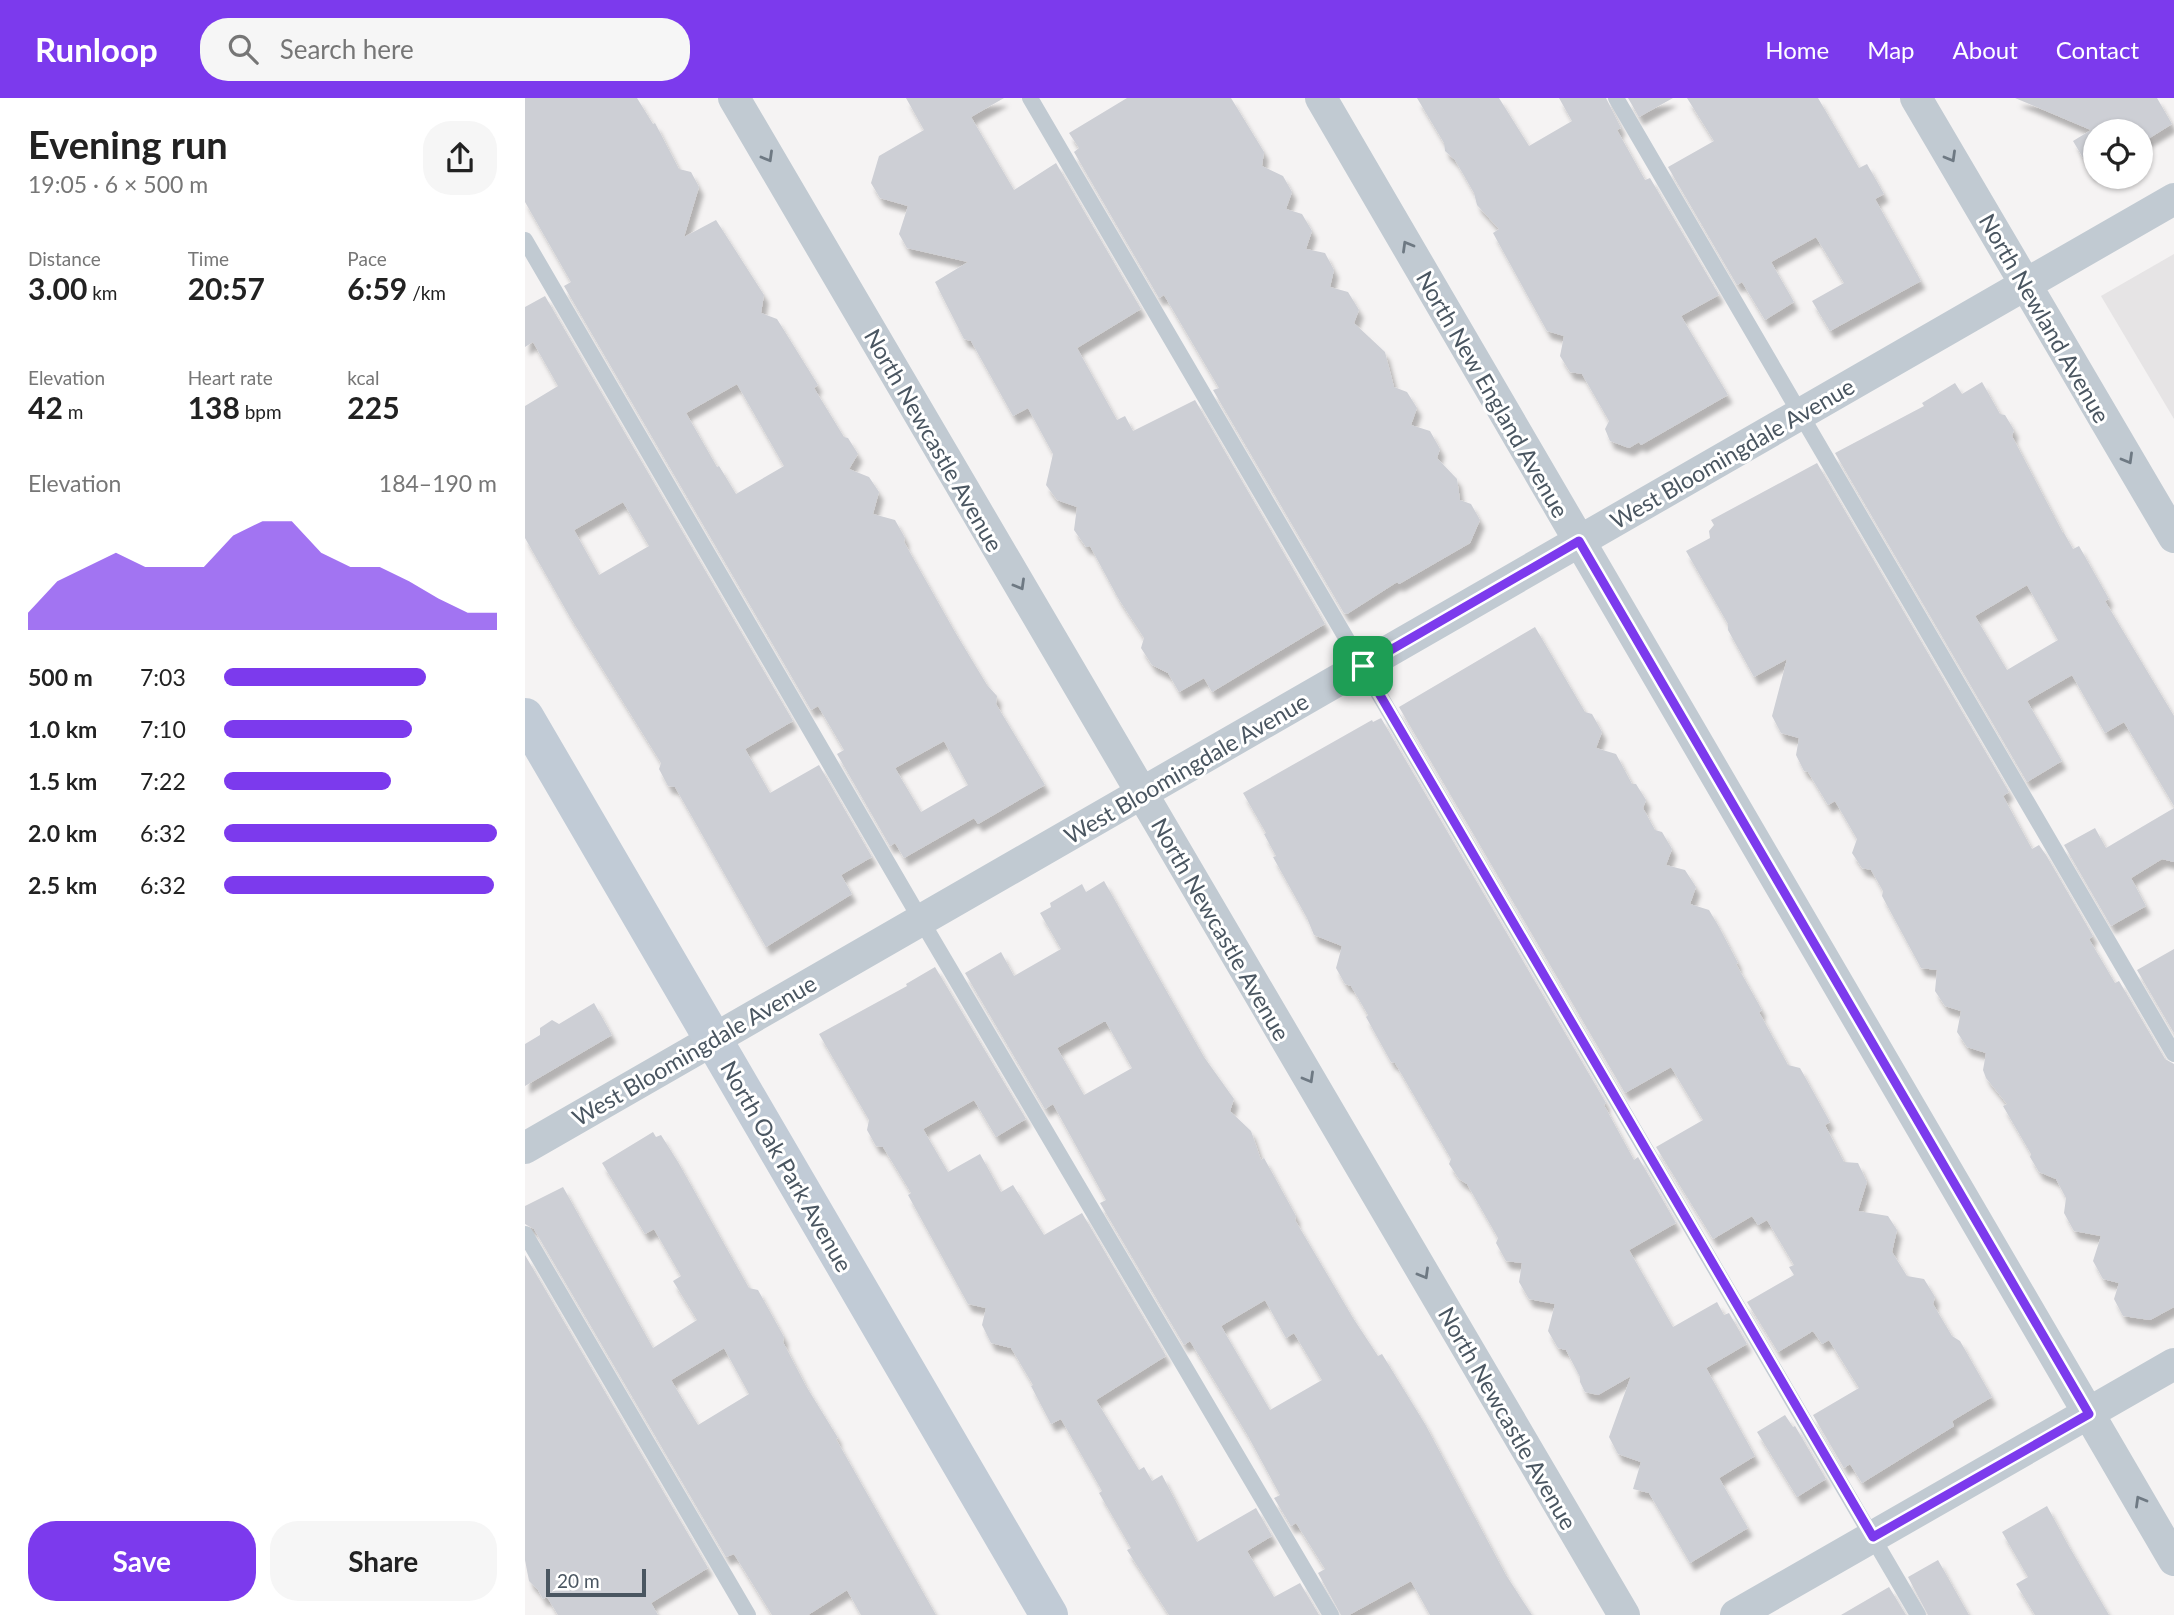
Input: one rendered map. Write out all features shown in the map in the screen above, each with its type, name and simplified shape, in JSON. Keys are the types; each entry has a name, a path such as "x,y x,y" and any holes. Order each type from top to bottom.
{"street":[{"name":"North Newcastle Avenue","path":"734,98 1624,1615"},
{"name":"North New England Avenue","path":"1321,98 2174,1559"},
{"name":"North Newland Avenue","path":"1916,98 2174,537"},
{"name":"West Bloomingdale Avenue","path":"525,1148 2174,199"},
{"name":"North Oak Park Avenue","path":"525,717 1049,1615"},
{"path":"1736,1615 2174,1364"}],"lane":[{"path":"1030,98 1918,1615"},
{"path":"1616,98 2174,1054"},
{"path":"525,240 921,920 1331,1615"},
{"path":"525,1234 748,1615"}],"shaded area":[{"path":"2174,254 2174,419 2101,296"}],"building":[{"path":"525,98 637,98 653,124 655,123 679,169 691,172 699,187 684,237 716,220 764,295 761,313 777,319 818,385 814,388 844,437 848,438 858,454 849,469 869,477 879,492 873,514 895,520 905,538 904,542 987,685 997,696 996,704 1045,785 978,824 974,818 904,858 895,843 890,846 837,754 844,750 818,706 811,710 564,286 571,282 525,202","holes":["737,384 784,466 736,494 686,413","944,741 968,785 921,812 895,768"]},
{"path":"906,98 1004,98 971,117 1014,190 1056,163 1141,309 1077,348 1117,420 1125,416 1133,431 1195,400 1325,624 1212,692 1204,678 1179,692 1168,673 1152,665 1141,648 1144,638 1118,598 1090,546 1086,547 1074,530 1077,507 1057,500 1046,485 1053,454 1028,408 1013,416 971,341 964,339 935,282 968,262 907,248 899,234 908,206 880,198 871,183 879,156 924,130"},
{"path":"1127,98 1231,98 1264,152 1262,166 1283,176 1292,192 1286,209 1302,214 1312,231 1306,249 1325,253 1334,270 1330,287 1348,292 1359,310 1354,323 1385,352 1394,387 1407,392 1417,408 1411,425 1430,431 1440,449 1437,458 1457,479 1460,500 1471,504 1480,520 1470,543 1399,584 1397,582 1347,614 1344,613 1213,390 1219,388 1164,295 1159,298 1074,152 1079,148 1069,133"},
{"path":"1417,98 1499,98 1529,146 1572,121 1559,98 1606,98 1621,128 1617,130 1645,180 1650,178 1719,295 1681,316 1728,395 1641,445 1639,442 1629,448 1610,441 1605,429 1609,421 1582,374 1570,372 1560,356 1564,336 1547,331 1493,233 1499,229 1477,205 1474,193 1455,160 1445,151 1444,143"},
{"path":"1628,98 1673,98 1639,117"},
{"path":"1687,98 1818,98 1859,168 1867,164 1884,194 1875,199 1921,281 1830,331 1812,301 1844,283 1816,237 1771,262 1794,302 1765,320 1742,282 1737,285 1668,167 1714,141"},
{"path":"2015,98 2157,98 2172,124 2153,136 2153,119 2083,119 2083,127"},
{"path":"2083,135 2083,158 2073,141"},
{"path":"545,296 793,721 745,749 770,793 819,765 872,857 841,875 852,894 766,947 675,787 668,786 659,769 661,763 570,617 525,538 525,406 558,386 533,342 525,347 525,307","holes":["623,502 649,546 599,575 574,530"]},
{"path":"1982,382 2000,414 2005,415 2014,430 2012,436 2063,533 2073,549 2079,546 2109,599 2105,601 2174,716 2174,806 2124,722 2105,733 2072,675 2027,701 2062,761 2027,782 1835,453 1924,406 1922,403 1955,383 1962,394","holes":["2027,585 2058,640 2007,670 1975,616"]},
{"path":"1817,463 2009,792 2003,796 2032,849 2039,845 2046,855 2093,936 2089,939 2115,983 2119,981 2165,1059 2174,1064 2174,1307 2150,1320 2123,1316 2114,1299 2119,1283 2103,1279 2093,1261 2101,1236 2074,1231 2064,1213 2066,1198 2056,1179 2039,1172 2003,1106 2007,1104 1986,1078 1983,1070 1986,1053 1967,1047 1957,1032 1961,1011 1945,1006 1935,991 1937,970 1921,968 1871,870 1862,868 1852,853 1857,839 1835,801 1828,805 1808,772 1804,771 1796,755 1799,738 1781,733 1772,716 1787,659 1754,677 1728,630 1728,624 1686,551 1710,538 1709,531 1714,525 1711,520"},
{"path":"1535,627 1585,712 1592,714 1602,732 1596,748 1616,754 1632,784 1636,784 1646,800 1643,808 1655,830 1662,832 1672,849 1666,865 1685,870 1696,887 1690,904 1709,910 1788,1065 1800,1068 1830,1122 1825,1125 1844,1162 1858,1163 1867,1182 1858,1211 1888,1216 1897,1230 1892,1252 1907,1276 1924,1279 1935,1297 1933,1304 1952,1336 1960,1341 1992,1397 1952,1421 1954,1426 1862,1483 1850,1464 1844,1468 1813,1415 1859,1388 1829,1340 1822,1344 1813,1331 1778,1352 1747,1302 1794,1275 1789,1267 1794,1265 1767,1220 1758,1225 1752,1216 1713,1239 1656,1147 1703,1120 1671,1067 1625,1093 1399,707"},
{"path":"1381,718 1606,1103 1604,1105 1634,1160 1638,1157 1676,1223 1629,1250 1673,1327 1717,1302 1724,1315 1729,1313 1747,1344 1706,1368 1755,1456 1719,1478 1748,1528 1690,1563 1649,1493 1633,1489 1641,1462 1618,1454 1609,1437 1631,1376 1598,1395 1585,1392 1566,1350 1558,1348 1548,1331 1555,1304 1529,1299 1519,1282 1522,1263 1506,1261 1496,1243 1498,1238 1467,1184 1459,1179 1449,1164 1451,1159 1395,1063 1391,1062 1366,1017 1368,1015 1351,986 1345,984 1336,968 1342,946 1314,935 1273,857 1276,856 1264,834 1266,833 1243,793 1372,720 1373,722"},
{"path":"2174,808 2174,862 2162,859 2131,878 2146,906 2111,926 2064,845 2095,828 2106,848"},
{"path":"1104,881 1204,1057 1234,1099 1230,1111 1251,1131 1261,1160 1264,1158 1296,1216 1295,1220 1353,1318 1378,1356 1382,1354 1425,1424 1506,1575 1532,1615 1430,1615 1411,1581 1349,1615 1341,1615 1318,1573 1325,1569 1296,1523 1291,1526 1274,1498 1280,1495 1248,1436 1190,1341 1184,1345 1100,1203 1106,1200 1053,1104 1045,1109 965,973 1001,952 1014,976 1061,949 1040,913 1051,907 1050,903 1082,884 1086,892","holes":["1106,1022 1132,1068 1084,1095 1057,1048","1265,1300 1286,1338 1294,1333 1322,1380 1270,1410 1221,1326"]},
{"path":"2174,949 2174,1033 2137,970"},
{"path":"935,967 1026,1119 996,1137 974,1100 923,1129 948,1172 980,1154 1001,1192 1013,1185 1044,1235 1082,1213 1166,1356 1096,1400 1139,1470 1144,1467 1152,1481 1162,1475 1197,1542 1256,1508 1272,1536 1247,1551 1274,1597 1300,1583 1319,1615 1169,1615 1127,1550 1131,1548 1061,1419 1051,1424 1031,1386 1033,1385 1011,1348 991,1343 982,1325 986,1308 968,1304 908,1195 911,1193 883,1147 876,1146 867,1130 869,1120 819,1034 907,986 906,984"},
{"path":"594,1003 612,1035 525,1086 525,1044 540,1035 540,1028 552,1020 559,1024"},
{"path":"653,1132 656,1137 661,1135 749,1288 758,1290 784,1337 783,1342 806,1386 838,1438 836,1439 936,1615 861,1615 847,1590 808,1615 772,1615 734,1554 726,1557 534,1229 525,1224 525,1206 563,1187 653,1348 697,1320 673,1281 681,1276 654,1229 645,1234 602,1163","holes":["724,1348 749,1394 698,1425 671,1380"]},
{"path":"525,1255 708,1568 651,1603 658,1615 558,1615 547,1597 543,1599 529,1581 525,1560"},
{"path":"1785,1415 1793,1427 1795,1426 1826,1479 1797,1497 1757,1432"},
{"path":"2047,1506 2109,1615 2035,1615 2016,1584 2028,1577 2002,1532"},
{"path":"1938,1560 1969,1615 1928,1615 1908,1577"},
{"path":"1889,1587 1906,1615 1841,1615"}],"route":[{"path":"1579,541 2089,1414 1873,1537 1363,666 1579,541"}]}
